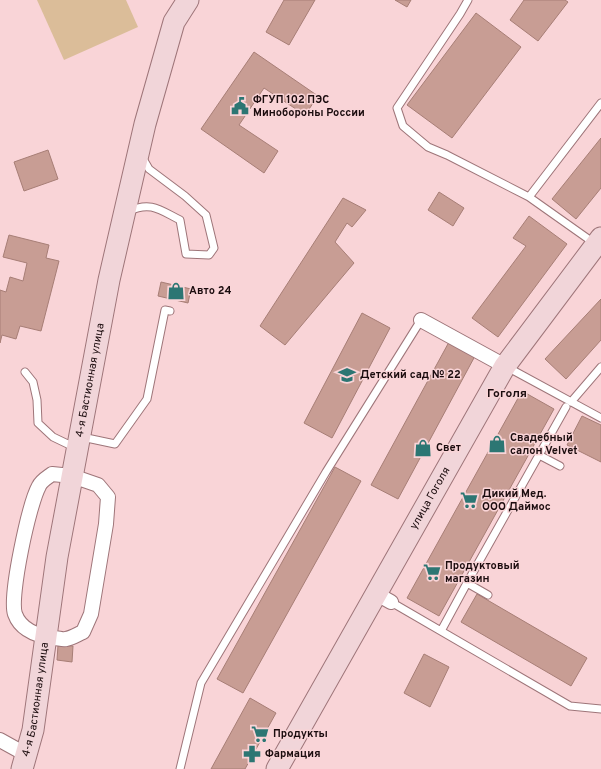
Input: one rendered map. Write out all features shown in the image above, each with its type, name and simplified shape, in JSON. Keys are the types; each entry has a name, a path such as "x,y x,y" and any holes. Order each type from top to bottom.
{"main road":[{"name":"4-я Бастионная улица","path":"24,762 33,730 57,557 109,280 145,124 174,22 188,0"},
{"name":"улица Гоголя","path":"277,769 383,598 505,366 598,241"}],"street":[{"path":"422,320 505,366"},
{"path":"52,474 72,476 98,485 108,497 106,524 91,614 83,632 66,639 46,637 33,634 19,624 14,613 15,584 30,512 39,485 52,474"},
{"path":"0,740 24,762"}],"lane":[{"path":"468,0 397,108 403,126 428,147 447,155 529,197 585,235 598,241"},
{"path":"529,197 601,103"},
{"path":"125,213 140,206 152,206 180,220 186,254 209,255 214,248 206,215 185,196 149,169 139,151"},
{"path":"24,372 33,382 37,400 38,423 53,438 79,443 115,444 147,399 165,310 170,311"},
{"path":"180,769 200,683 326,472 422,320"},
{"path":"505,366 569,404 601,418"},
{"path":"441,631 466,583 569,404 601,367"},
{"path":"539,455 560,466"},
{"path":"466,583 488,595"},
{"path":"383,598 570,706 601,709"}],"shaded area":[{"path":"37,0 126,0 138,27 64,60"}],"building":[{"path":"284,0 315,0 289,45 266,32"},
{"path":"395,0 411,0 407,7"},
{"path":"524,0 565,0 568,2 538,41 510,20"},
{"path":"476,13 521,47 452,138 407,105"},
{"path":"254,52 318,96 305,115 264,88 239,125 278,151 264,173 201,129"},
{"path":"601,138 601,188 576,219 552,199"},
{"path":"48,150 58,179 24,191 14,162"},
{"path":"439,192 464,208 453,226 428,210"},
{"path":"343,198 366,210 352,227 347,223 335,242 354,263 285,345 260,326"},
{"path":"529,216 567,244 498,337 472,318 526,246 513,238"},
{"path":"9,235 49,245 46,258 59,261 41,331 20,326 16,339 2,335 0,343 0,290 6,292 10,277 23,281 27,263 3,257"},
{"path":"161,282 191,289 188,303 158,296"},
{"path":"601,299 601,340 566,379 545,359"},
{"path":"362,313 390,328 332,438 304,423"},
{"path":"449,342 475,356 398,499 371,485"},
{"path":"522,391 554,409 439,616 407,598"},
{"path":"582,416 601,425 601,462 567,445"},
{"path":"335,467 361,481 243,693 217,679"},
{"path":"477,594 587,658 571,686 461,622"},
{"path":"58,645 73,646 72,662 57,660"},
{"path":"424,654 449,667 430,707 404,693"},
{"path":"250,698 276,713 245,769 211,769"}],"place":[{"name":"ФГУП 102 ПЭС Минобороны России","path":"240,106"},
{"name":"Авто 24","path":"176,291"},
{"name":"Детский сад № 22","path":"347,375"},
{"name":"Свадебный салон Velvet","path":"497,444"},
{"name":"Свет","path":"423,448"},
{"name":"Дикий Мед. ООО Даймос","path":"469,500"},
{"name":"Продуктовый магазин","path":"432,572"},
{"name":"Продукты","path":"260,734"},
{"name":"Фармация","path":"252,754"}],"district":[{"name":"Гоголя","path":"507,394"}]}
